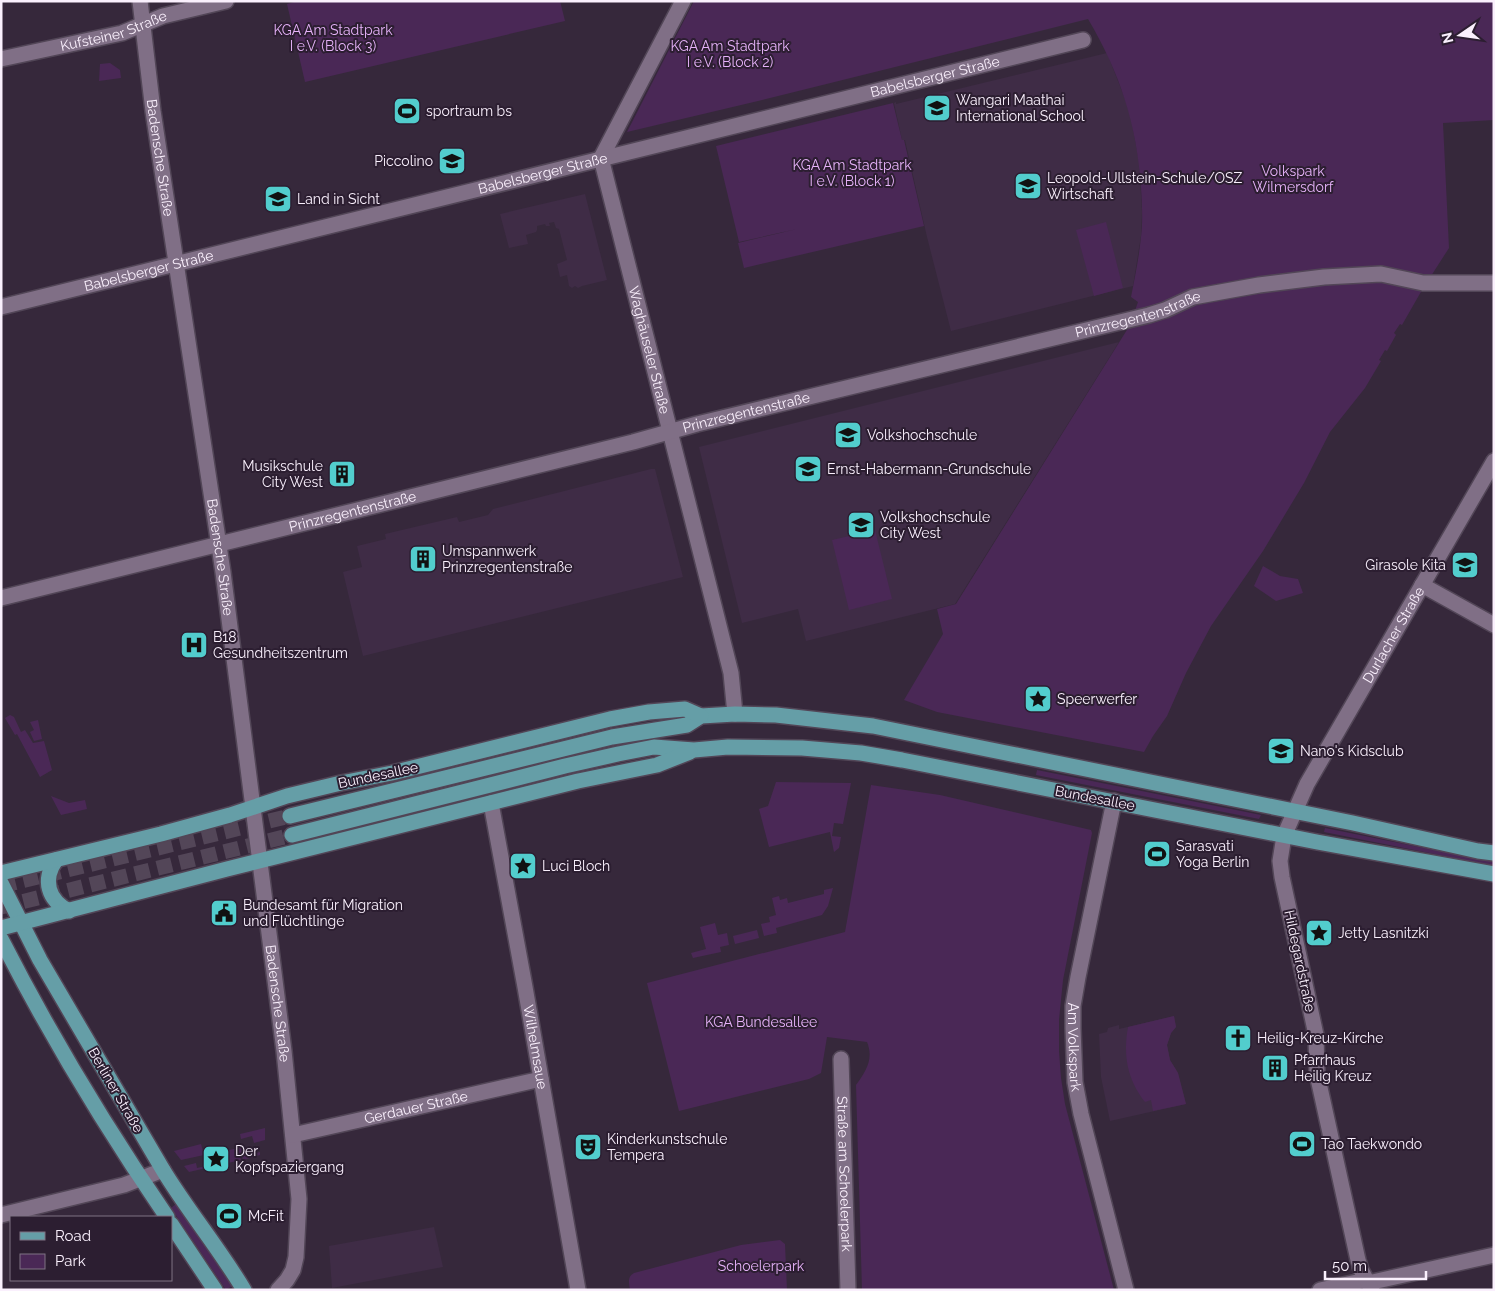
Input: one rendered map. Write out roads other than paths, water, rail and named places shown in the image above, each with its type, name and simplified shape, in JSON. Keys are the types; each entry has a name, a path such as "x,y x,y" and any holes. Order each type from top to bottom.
{"main road":[{"name":"Bundesallee","path":"1,873 161,834 287,796 341,782 392,773 610,719 685,708 702,716"},
{"name":"Bundesallee","path":"290,816 612,737 687,725 702,716 776,714 873,726 1494,853"},
{"name":"Bundesallee","path":"292,835 618,754 654,747 694,750 728,747 802,748 861,753 902,760 1284,836 1494,874"},
{"name":"Bundesallee","path":"1,928 578,781 657,765 694,750"},
{"path":"1478,851 1494,849"},
{"path":"56,860 49,873 49,888 56,902 62,908 69,911"},
{"name":"Berliner Straße","path":"1,883 44,968 163,1170 244,1290"},
{"name":"Berliner Straße","path":"1,939 68,1063 166,1216"},
{"path":"172,1226 215,1290"}],"street":[{"name":"Badensche Straße","path":"140,1 153,111 219,544 261,861 293,1135 299,1199 296,1257 293,1270 278,1290"},
{"name":"Kufsteiner Straße","path":"1,59 122,33 163,16 226,1"},
{"path":"601,158 683,1"},
{"name":"Babelsberger Straße","path":"1,307 1083,40"},
{"name":"Waghäuseler Straße","path":"601,158 730,673 735,714"},
{"name":"Prinzregentenstraße","path":"1,598 633,442 725,417 1149,315 1193,297 1236,288 1316,277 1381,274 1423,283 1494,283"},
{"name":"Durlacher Straße","path":"1284,836 1307,784 1494,461"},
{"path":"1422,585 1494,625"},
{"name":"Am Volkspark","path":"1114,801 1078,978 1074,1006 1074,1055 1075,1082 1081,1114 1126,1290"},
{"name":"Wilhelmsaue","path":"491,803 578,1290"},
{"name":"Hildegardstraße","path":"1284,836 1280,861 1282,877 1316,1035 1317,1074 1358,1260 1369,1284"},
{"name":"Straße am Schoelerpark","path":"841,1059 848,1290"},
{"name":"Gerdauer Straße","path":"293,1135 541,1079"},
{"path":"1,1215 124,1185 163,1170"},
{"path":"1320,1290 1369,1284 1494,1255"}],"tunnel":[{"path":"1,886 290,816"},
{"path":"1,907 292,835"}],"place":[{"name":"Wangari Maathai International School","path":"937,108"},
{"name":"sportraum bs","path":"407,111"},
{"name":"Piccolino","path":"452,161"},
{"name":"Leopold-Ullstein-Schule/OSZ Wirtschaft","path":"1028,186"},
{"name":"Land in Sicht","path":"278,199"},
{"name":"Volkshochschule","path":"848,435"},
{"name":"Ernst-Habermann-Grundschule","path":"808,469"},
{"name":"Musikschule City West","path":"342,474"},
{"name":"Volkshochschule City West","path":"861,525"},
{"name":"Umspannwerk Prinzregentenstraße","path":"423,559"},
{"name":"Girasole Kita","path":"1465,565"},
{"name":"B18 Gesundheitszentrum","path":"194,645"},
{"name":"Speerwerfer","path":"1038,699"},
{"name":"Nano's Kidsclub","path":"1281,751"},
{"name":"Sarasvati Yoga Berlin","path":"1157,854"},
{"name":"Luci Bloch","path":"523,866"},
{"name":"Bundesamt für Migration und Flüchtlinge","path":"224,913"},
{"name":"Jetty Lasnitzki","path":"1319,933"},
{"name":"Heilig-Kreuz-Kirche","path":"1238,1038"},
{"name":"Pfarrhaus Heilig Kreuz","path":"1275,1068"},
{"name":"Tao Taekwondo","path":"1302,1144"},
{"name":"Kinderkunstschule Tempera","path":"588,1147"},
{"name":"Der Kopfspaziergang","path":"216,1159"},
{"name":"McFit","path":"229,1216"}],"park label":[{"name":"KGA Am Stadtpark I e.V. (Block 3)","path":"333,38"},
{"name":"KGA Am Stadtpark I e.V. (Block 2)","path":"730,54"},
{"name":"KGA Am Stadtpark I e.V. (Block 1)","path":"852,174"},
{"name":"Volkspark Wilmersdorf","path":"1293,180"},
{"name":"KGA Bundesallee","path":"761,1022"},
{"name":"Schoelerpark","path":"761,1266"}]}
